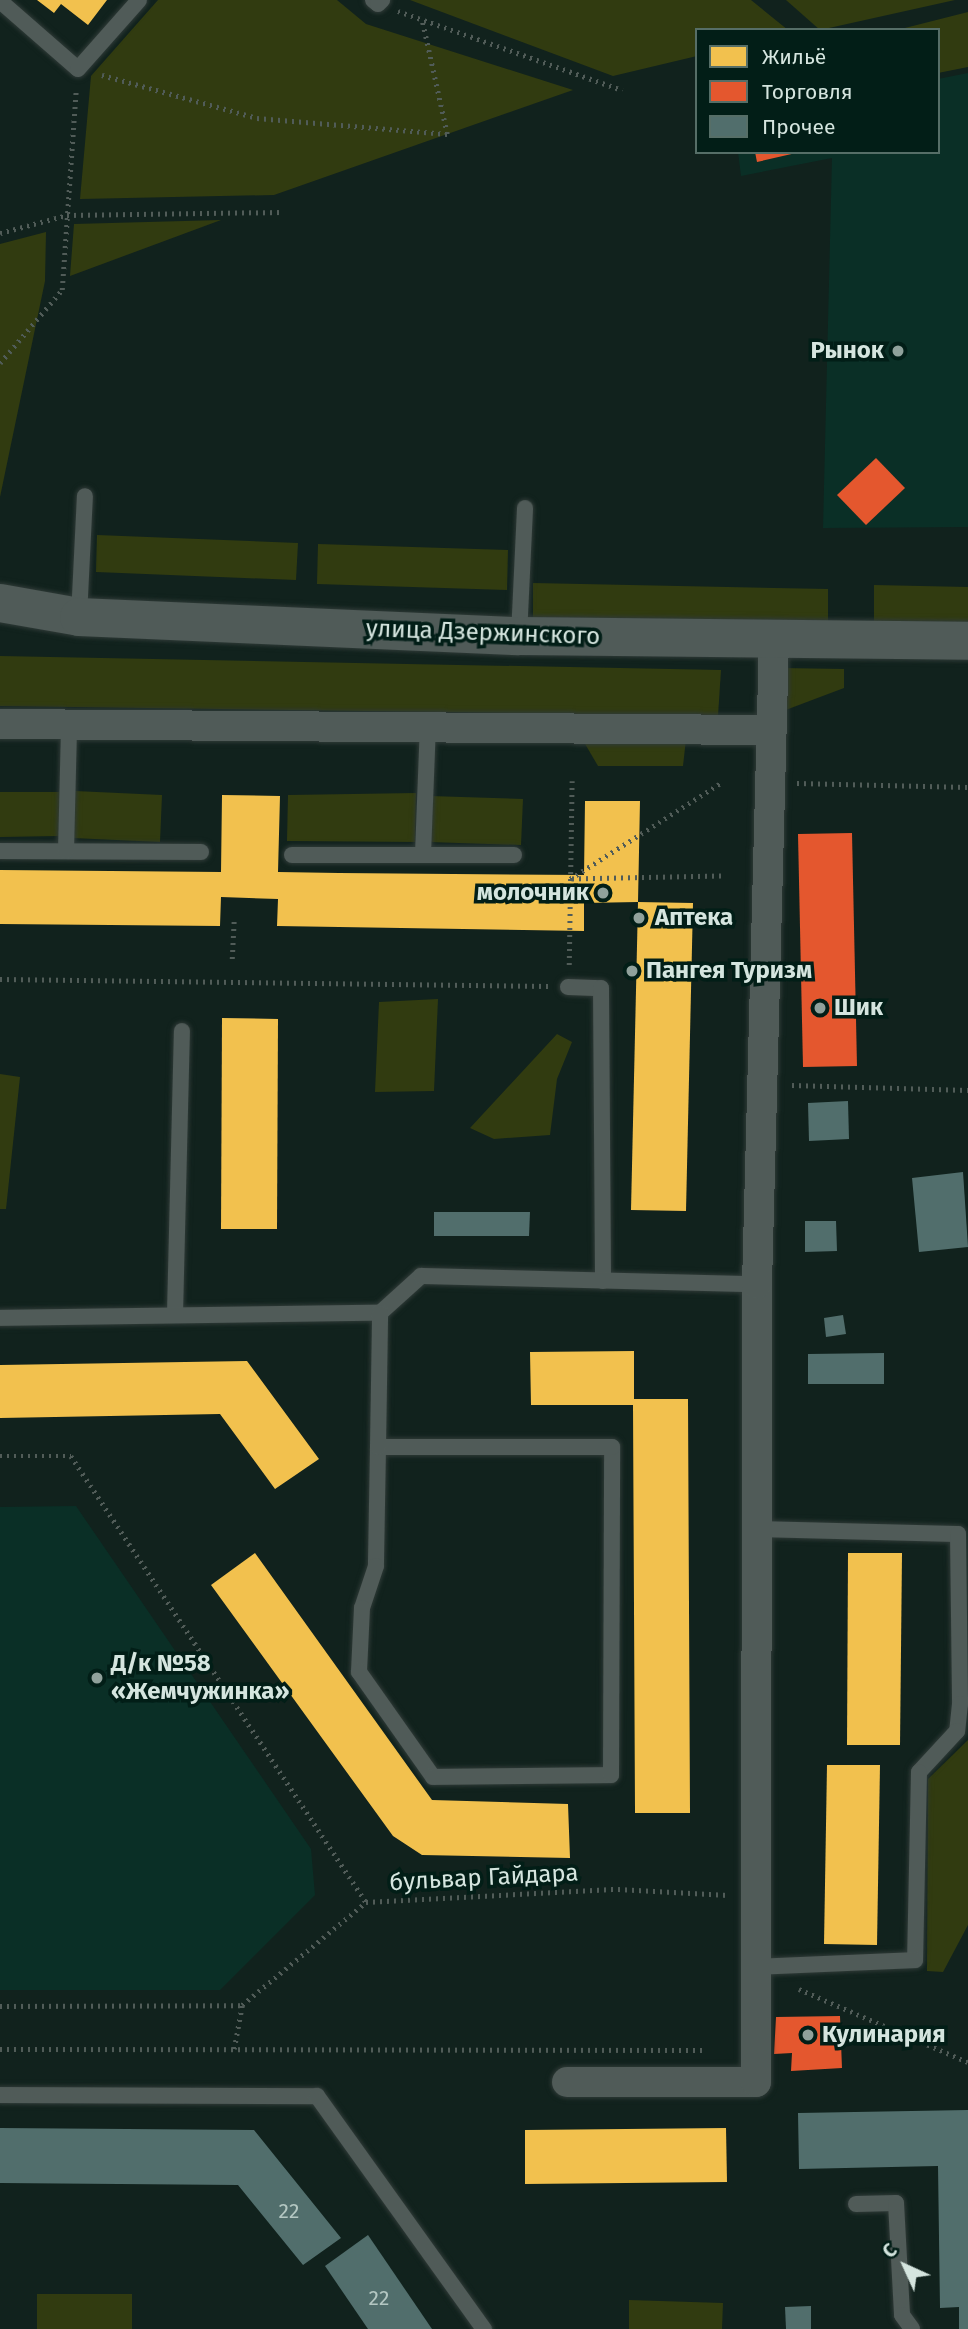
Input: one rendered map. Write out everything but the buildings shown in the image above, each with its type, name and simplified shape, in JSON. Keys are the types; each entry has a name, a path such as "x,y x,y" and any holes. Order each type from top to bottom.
{"street":[{"name":"улица Дзержинского","path":"0,603 79,617 519,636 968,641"},
{"path":"567,2082 756,2082 754,1895 757,1284 774,639"},
{"path":"0,724 69,727 428,726 770,730"}],"lane":[{"path":"0,1 78,69 139,0"},
{"path":"79,617 85,496"},
{"path":"519,636 525,508"},
{"path":"423,854 428,726"},
{"path":"66,851 69,727"},
{"path":"0,851 201,852"},
{"path":"292,855 514,855"},
{"path":"568,986 601,988 603,1280"},
{"path":"175,1314 182,1031"},
{"path":"0,1318 380,1313 421,1276 757,1284"},
{"path":"378,1447 612,1447 611,1775 433,1777 359,1672 362,1608 376,1566 380,1313"},
{"path":"755,1529 958,1534 960,1704 957,1731 919,1772 915,1960 756,1967"},
{"path":"0,2095 317,2096 484,2329"},
{"path":"856,2204 896,2203 902,2315 912,2329"}],"path":[{"path":"378,1 422,20 622,90"},
{"path":"0,363 61,290 78,69 257,118 447,134 422,20"},
{"path":"0,233 67,215 282,212"},
{"path":"0,979 568,986 572,781"},
{"path":"570,879 722,782"},
{"path":"795,782 968,787"},
{"path":"570,879 721,876"},
{"path":"232,959 234,919"},
{"path":"762,1084 968,1090"},
{"path":"0,1456 71,1456 366,1902"},
{"name":"бульвар Гайдара","path":"242,2005 366,1902 618,1889 754,1895"},
{"path":"756,1967 968,2062"},
{"path":"0,2006 242,2005 234,2049"},
{"path":"0,2049 707,2050"}],"shaded area":[{"name":"Рынок","path":"968,73 968,527 823,528 832,158 741,176 738,154 940,154 940,79"},
{"name":"Д/к №58 «Жемчужинка»","path":"76,1506 311,1849 315,1895 220,1990 0,1990 0,1507"}],"green space":[{"path":"158,0 337,0 366,24 573,90 274,195 80,199 91,76"},
{"path":"410,0 751,0 786,28 695,28 695,56 613,76"},
{"path":"786,0 955,0 829,28 818,28"},
{"path":"968,12 968,67 940,73 940,28 905,28"},
{"path":"221,220 70,276 74,224"},
{"path":"46,232 45,281 0,497 0,244"},
{"path":"97,535 298,543 296,580 96,572"},
{"path":"318,544 508,550 507,590 317,584"},
{"path":"533,583 828,589 828,627 533,621"},
{"path":"874,585 968,587 968,624 874,625"},
{"path":"0,656 721,670 718,716 0,706"},
{"path":"781,668 844,669 844,688 783,711"},
{"path":"581,737 686,739 683,766 598,766"},
{"path":"75,791 162,795 160,842 72,838"},
{"path":"0,792 60,792 59,836 0,837"},
{"path":"416,793 415,842 287,841 288,795"},
{"path":"430,796 523,799 521,845 429,842"},
{"path":"438,999 434,1091 375,1092 379,1002"},
{"path":"557,1034 572,1042 557,1079 550,1135 494,1139 470,1128"},
{"path":"0,1074 20,1077 6,1209 0,1209"},
{"path":"968,1740 968,1925 943,1972 927,1971 928,1779"},
{"path":"37,2294 132,2294 132,2329 37,2329"},
{"path":"629,2300 723,2303 722,2329 629,2329"}],"place":[{"name":"Рынок","path":"898,351"},
{"name":"молочник","path":"603,893"},
{"name":"Аптека","path":"639,918"},
{"name":"Пангея Туризм","path":"632,971"},
{"name":"Шик","path":"820,1008"},
{"name":"Д/к №58 «Жемчужинка»","path":"97,1678"},
{"name":"Кулинария","path":"808,2035"}]}
